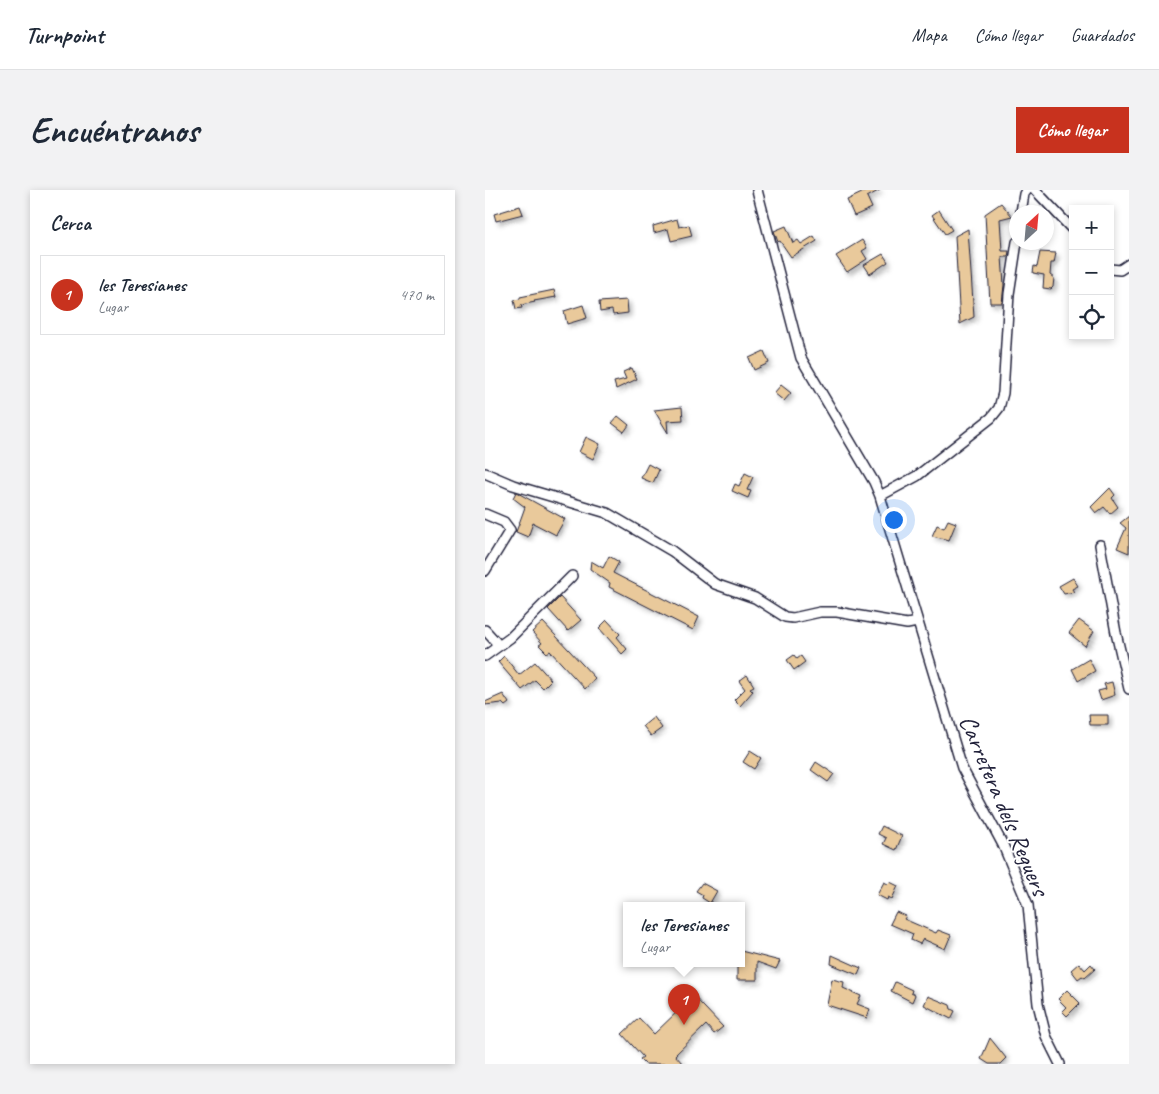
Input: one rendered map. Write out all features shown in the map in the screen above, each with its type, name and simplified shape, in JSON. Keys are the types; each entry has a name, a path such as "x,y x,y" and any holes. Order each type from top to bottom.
{"street":[{"name":"Carretera dels Reguers","path":"757,190 801,358 875,482 962,768 1003,845 1028,906 1038,1004 1047,1036 1059,1064"},
{"path":"1022,205 1024,194 1027,190"},
{"path":"1035,190 1069,226"},
{"path":"880,496 917,476 991,418 999,408 1003,393 1009,294 1016,250"},
{"path":"1114,270 1120,270 1129,264"},
{"path":"485,473 513,485 589,506 607,514 672,552 715,584 755,598 785,617 793,618 820,612 837,612 907,624 917,622"},
{"path":"485,514 499,519 510,528 485,572"},
{"path":"1100,545 1116,633 1129,689"},
{"path":"485,656 510,638 572,576"},
{"path":"485,630 495,642 496,648"}],"building":[{"path":"868,190 880,190 867,197 872,208 854,216 847,200"},
{"path":"1001,203 1009,212 1009,217 1000,219 1002,251 1009,251 1008,257 1002,257 1004,285 1002,303 990,303 985,214"},
{"path":"520,206 523,214 496,221 494,214"},
{"path":"939,210 952,230 945,234 932,215"},
{"path":"677,219 679,227 689,225 692,236 671,241 668,229 654,233 653,226"},
{"path":"786,226 793,243 798,240 801,244 814,236 817,241 791,257 780,241 778,242 774,231"},
{"path":"968,229 974,317 960,324 955,236"},
{"path":"862,240 867,248 862,251 867,259 847,272 836,256"},
{"path":"1040,252 1056,253 1054,263 1051,263 1050,275 1054,278 1051,289 1043,288 1044,275 1033,273 1034,266 1037,267"},
{"path":"883,254 888,262 870,274 864,265"},
{"path":"554,290 556,297 534,301 521,305 522,308 516,309 514,300 520,299 520,297"},
{"path":"627,300 628,313 613,315 612,310 600,312 599,302"},
{"path":"583,305 587,318 567,324 564,311"},
{"path":"764,351 769,363 754,370 749,358"},
{"path":"632,368 637,379 616,389 614,382 626,379 623,372"},
{"path":"781,385 791,393 784,401 774,393"},
{"path":"682,407 683,420 667,421 668,433 654,410"},
{"path":"618,416 629,425 624,432 612,423"},
{"path":"586,437 600,444 593,459 579,452"},
{"path":"648,464 659,470 653,483 641,478"},
{"path":"745,473 753,477 747,490 751,491 748,498 732,491 735,484 739,486"},
{"path":"1110,488 1115,495 1112,498 1118,507 1110,514 1104,507 1096,513 1091,507"},
{"path":"516,492 565,519 556,535 533,523 528,537 516,532 525,507 513,498"},
{"path":"1129,516 1129,553 1117,548 1126,528 1120,523"},
{"path":"948,520 956,523 949,540 932,536 937,525 944,528"},
{"path":"609,556 619,562 613,573 699,617 693,630 609,587 610,583 590,569 591,561 603,568"},
{"path":"1073,578 1078,586 1072,589 1074,592 1064,594 1059,586"},
{"path":"560,597 581,620 568,631 548,609"},
{"path":"607,620 620,634 617,637 627,649 622,654 599,628"},
{"path":"1079,620 1094,631 1085,646 1069,633"},
{"path":"543,622 595,678 585,689 550,651 547,653 539,645 542,643 532,632"},
{"path":"794,655 797,659 801,656 805,662 794,670 787,660"},
{"path":"504,656 519,675 535,662 551,680 543,688 535,680 522,690 498,662"},
{"path":"1089,659 1095,671 1078,681 1072,669"},
{"path":"747,675 754,686 750,688 753,691 740,706 734,700 745,689 739,681"},
{"path":"1112,682 1115,695 1101,700 1098,691 1106,689 1104,684"},
{"path":"503,694 509,703 505,706 502,703 485,705 485,702"},
{"path":"1089,715 1108,715 1108,725 1090,725"},
{"path":"654,717 662,728 651,736 643,726"},
{"path":"750,751 761,758 754,769 743,762"},
{"path":"816,762 834,774 828,782 811,770"},
{"path":"882,826 902,836 896,850 883,844 886,838 878,834"},
{"path":"884,882 888,884 890,882 898,886 892,899 888,897 887,900 877,895"},
{"path":"702,883 717,891 711,902 708,902 702,898 703,895 696,891"},
{"path":"896,912 906,916 904,919 936,933 938,930 951,935 945,949 923,939 920,944 911,940 913,934 890,924"},
{"path":"745,952 780,961 776,969 757,962 757,980 737,980 737,967 745,967"},
{"path":"832,955 861,968 858,975 831,964"},
{"path":"1079,963 1085,970 1091,964 1095,969 1085,978 1082,976 1078,979 1071,970"},
{"path":"832,979 844,982 843,988 861,996 857,1004 870,1009 867,1018 827,1005"},
{"path":"895,982 912,990 911,993 915,995 912,1002 891,991"},
{"path":"685,987 723,1027 714,1034 706,1025 675,1055 683,1064 645,1064 640,1059 643,1057 622,1034 639,1018 654,1034 682,1007 674,999"},
{"path":"1067,990 1080,1003 1067,1016 1062,1011 1066,1007 1058,999"},
{"path":"928,996 950,1005 951,1009 955,1011 951,1019 924,1005"},
{"path":"990,1038 1006,1058 1000,1064 989,1064 981,1059"}],"place":[{"name":"les Teresianes","path":"684,1025"}]}
